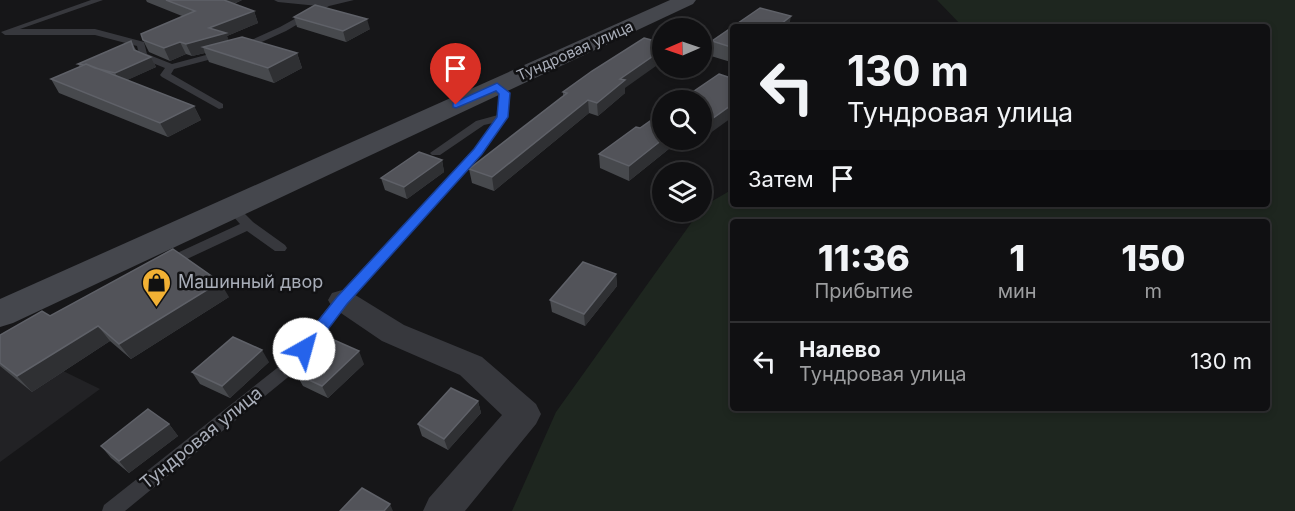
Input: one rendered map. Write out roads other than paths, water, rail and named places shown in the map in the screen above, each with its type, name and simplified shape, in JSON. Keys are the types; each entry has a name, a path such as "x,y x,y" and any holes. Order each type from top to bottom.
{"main road":[{"name":"Тундровая улица","path":"0,314 240,216 497,86 686,0"}],"street":[{"path":"342,300 393,333 471,366 524,414 442,511"}],"lane":[{"path":"3,33 98,0"},
{"path":"278,0 327,4 350,0"},
{"path":"3,33 95,32 141,44 143,56 171,67 238,49 283,29 327,4"},
{"path":"171,67 165,75 219,106"},
{"name":"Тундровая улица","path":"111,511 292,365 342,300 478,152 502,117 504,93 497,86"},
{"path":"436,153 480,123 502,117"},
{"path":"151,271 240,216 280,248"}],"place":[{"name":"Машинный двор","path":"157,308"}]}
